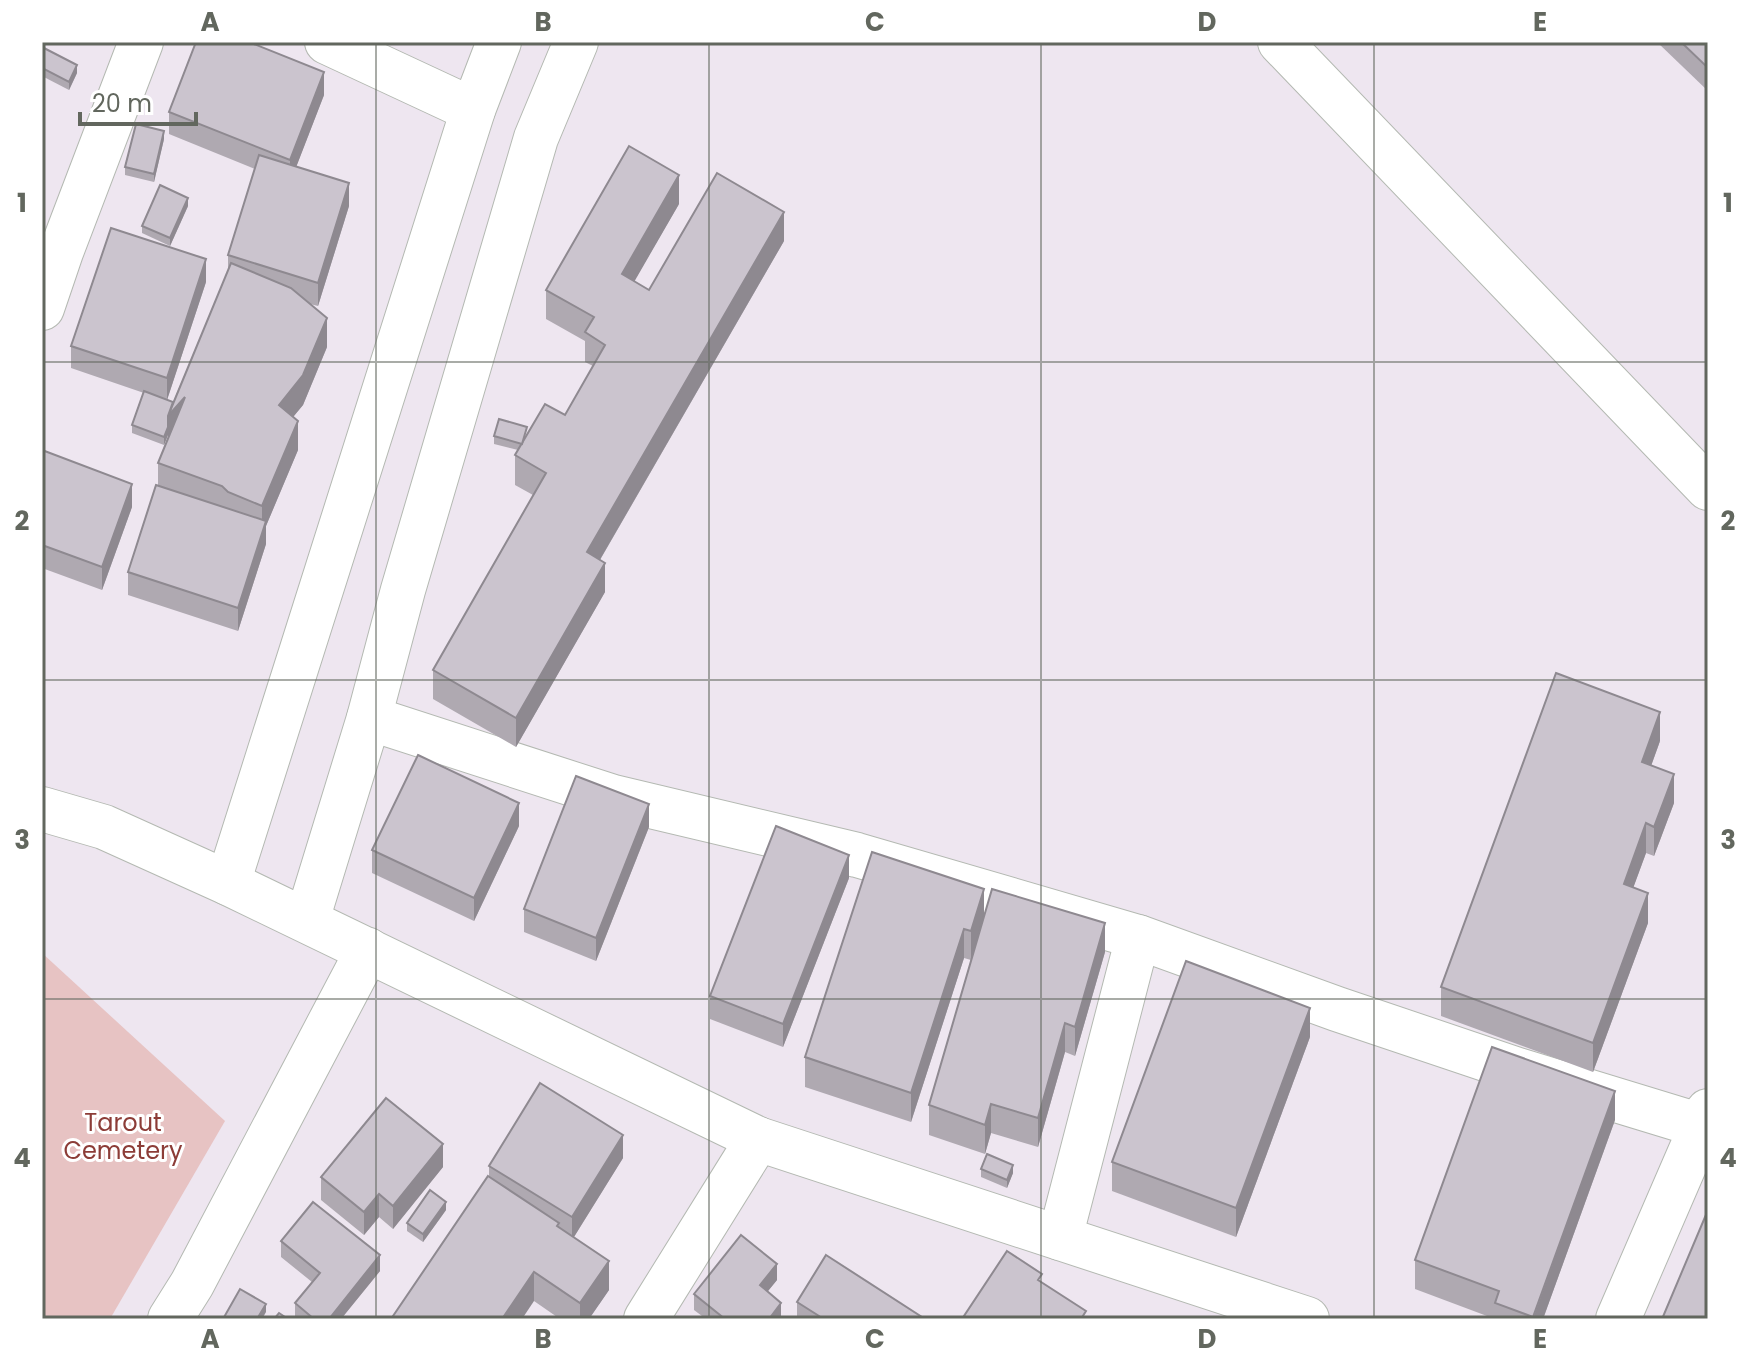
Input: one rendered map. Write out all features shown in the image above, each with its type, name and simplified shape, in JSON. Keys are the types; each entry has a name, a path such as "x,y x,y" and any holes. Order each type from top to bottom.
{"street":[{"path":"42,308 51,248 141,42"},
{"path":"327,42 473,110"},
{"path":"228,883 473,110 499,42"},
{"path":"307,920 369,718 403,590 536,138 576,42"},
{"path":"1280,42 1708,488"},
{"path":"369,718 613,797 857,855 1138,937 1518,1070 1706,1122 1618,1319"},
{"path":"42,809 104,827 228,883 758,1139 1307,1319"},
{"path":"1060,1238 1138,937"},
{"path":"170,1319 192,1284 368,950"},
{"path":"646,1319 758,1139"}],"green space":[{"name":"Tarout Cemetery","path":"42,953 225,1121 110,1319 42,1319"}],"building":[{"path":"196,42 249,42 324,72 290,160 169,112"},
{"path":"1681,42 1708,42 1708,68"},
{"path":"42,47 77,65 69,82 42,68"},
{"path":"136,124 164,131 154,174 125,167"},
{"path":"629,146 679,175 622,274 649,290 717,173 784,212 587,552 605,563 516,718 433,670 546,473 515,455 545,404 565,415 605,345 585,332 594,317 546,290"},
{"path":"259,155 349,183 318,283 228,255"},
{"path":"160,185 188,198 170,238 142,226"},
{"path":"111,228 206,259 167,378 71,346"},
{"path":"231,263 291,288 327,318 303,375 279,405 298,421 262,506 228,492 222,486 158,463 185,397 168,416"},
{"path":"144,391 173,402 164,437 132,425"},
{"path":"499,419 527,427 522,444 494,436"},
{"path":"42,450 132,484 102,567 42,545"},
{"path":"156,485 266,521 238,608 128,572"},
{"path":"1556,673 1660,712 1642,762 1674,774 1654,827 1646,823 1624,884 1648,893 1593,1043 1441,987"},
{"path":"418,755 519,803 474,898 372,850"},
{"path":"576,776 649,804 596,938 524,909"},
{"path":"776,826 849,855 783,1024 710,996"},
{"path":"872,852 984,889 971,931 964,929 911,1093 805,1057"},
{"path":"992,889 1105,923 1075,1027 1065,1023 1038,1118 991,1104 985,1125 929,1105"},
{"path":"1186,961 1310,1008 1236,1208 1112,1162"},
{"path":"1492,1047 1615,1091 1533,1317 1495,1303 1499,1291 1415,1260"},
{"path":"540,1083 623,1135 572,1217 489,1166"},
{"path":"386,1098 443,1144 393,1206 379,1194 364,1212 321,1177"},
{"path":"987,1154 1013,1165 1007,1180 981,1169"},
{"path":"488,1176 609,1261 580,1303 534,1272 502,1319 391,1319"},
{"path":"430,1190 446,1202 423,1234 407,1223"},
{"path":"313,1202 380,1255 329,1319 314,1319 295,1303 320,1273 281,1241"},
{"path":"1708,1210 1708,1319 1662,1319"},
{"path":"741,1235 777,1264 760,1285 781,1303 769,1319 725,1319 694,1294"},
{"path":"1007,1251 1042,1274 1038,1280 1086,1311 1081,1319 969,1319 964,1316"},
{"path":"826,1255 925,1319 817,1319 819,1316 797,1302"},
{"path":"240,1289 266,1304 257,1319 223,1319"},
{"path":"279,1313 288,1319 274,1319"}]}
